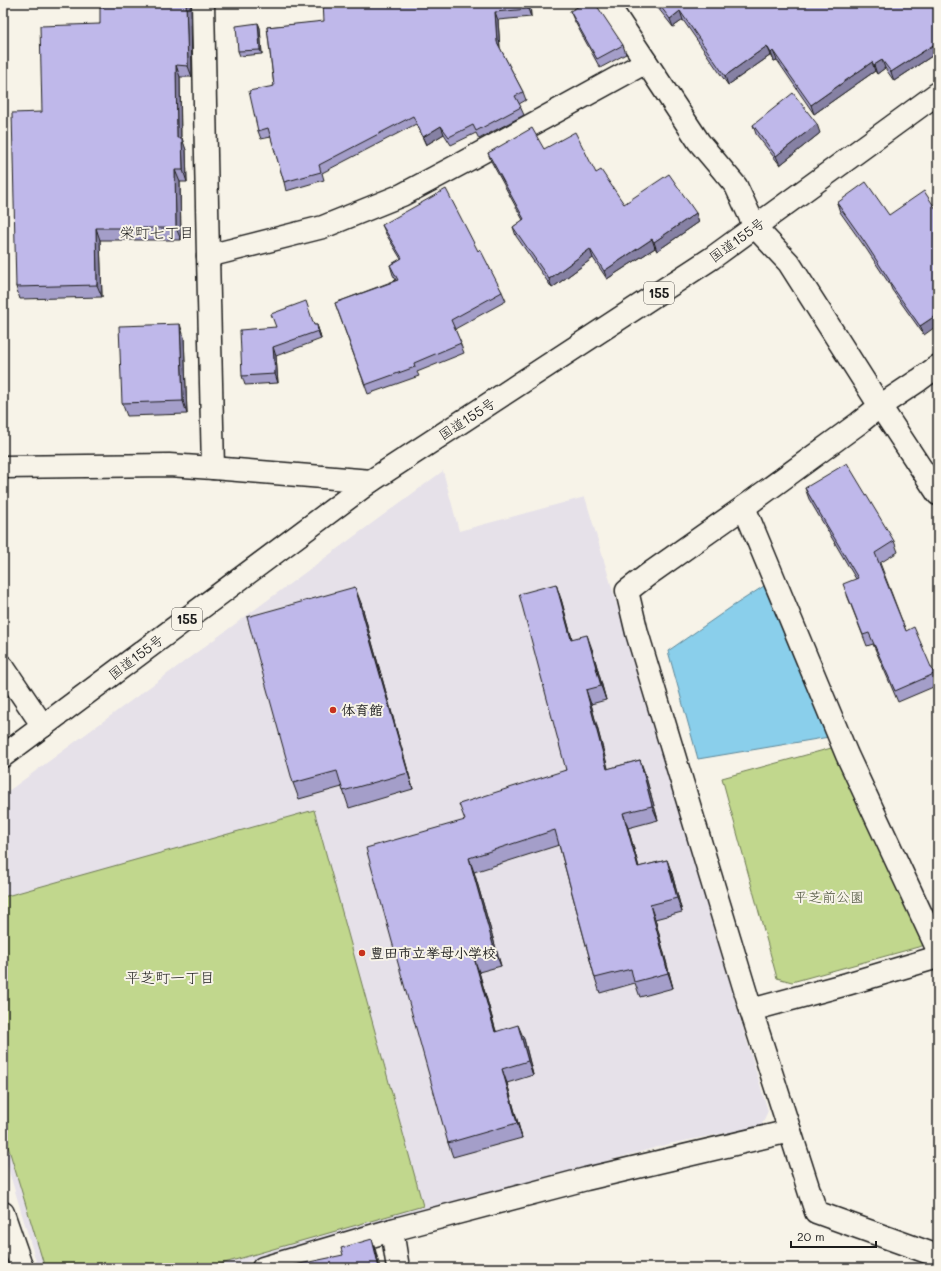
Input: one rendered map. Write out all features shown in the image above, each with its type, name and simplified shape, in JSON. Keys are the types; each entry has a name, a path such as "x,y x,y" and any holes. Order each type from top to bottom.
{"main road":[{"path":"203,3 213,468"},
{"path":"607,3 699,142 736,186 755,227 789,263 938,494"},
{"path":"208,256 323,227 402,195 646,62"},
{"name":"国道155号","path":"3,756 371,481 712,258 938,93"},
{"path":"938,366 880,406 859,423 627,591 637,633 751,1010 816,1212 938,1254"},
{"path":"3,466 169,465 371,481"},
{"path":"744,507 847,755 938,950"},
{"path":"3,667 43,726"},
{"path":"751,1010 938,957"},
{"path":"263,1268 392,1230 586,1178 790,1131"},
{"path":"3,1213 22,1268"},
{"path":"392,1230 398,1268"}],"shaded area":[{"name":"豊田市立挙母小学校","path":"443,471 459,531 585,497 768,1111 761,1126 669,1144 225,1268 38,1268 3,1151 3,795"}],"green space":[{"name":"平芝前公園","path":"835,747 929,944 792,982 777,978 722,778"},
{"path":"314,810 423,1206 207,1268 45,1268 3,1130 3,897"}],"water":[{"path":"764,586 777,609 829,737 698,759 668,651"}],"building":[{"path":"104,3 186,3 188,66 176,65 177,138 182,138 183,170 175,170 176,228 96,228 97,285 16,287 12,113 42,112 40,26 100,24 100,7 104,7"},
{"path":"323,3 527,3 528,9 495,12 497,42 523,92 515,96 521,107 476,131 473,125 449,137 441,126 423,137 413,116 319,165 321,172 284,182 268,128 258,131 249,91 274,86 267,27 324,21"},
{"path":"585,3 595,3 623,45 597,59 570,11"},
{"path":"658,3 935,3 938,7 938,42 891,72 882,60 874,65 872,62 811,105 773,51 771,53 767,46 725,76 680,11 670,19"},
{"path":"258,23 260,50 238,51 236,26"},
{"path":"793,93 817,124 776,156 753,125"},
{"path":"532,128 544,149 575,132 596,173 601,170 624,204 669,174 696,213 654,242 652,239 604,271 590,249 549,279 513,227 524,219 488,153"},
{"path":"866,182 889,215 924,191 938,212 938,314 920,326 837,203"},
{"path":"446,189 478,251 480,249 502,292 451,320 461,343 414,363 415,367 365,385 335,303 398,280 390,265 402,258 382,225"},
{"path":"306,301 314,325 317,325 318,331 273,347 275,374 242,376 240,330 276,327 271,314"},
{"path":"180,324 183,401 122,403 119,326"},
{"path":"847,463 894,541 875,553 906,631 914,627 934,674 895,691 869,633 863,635 843,584 858,578 805,488"},
{"path":"556,584 571,639 587,635 601,686 586,690 607,769 640,760 652,806 623,813 638,867 667,860 677,898 650,905 668,973 634,982 631,969 595,978 555,830 469,858 495,952 474,958 495,1032 518,1025 528,1061 502,1069 517,1123 448,1143 366,848 465,820 459,804 566,770 519,594"},
{"name":"体育館","path":"355,587 408,773 343,791 337,771 293,783 247,617"},
{"path":"372,1239 379,1268 290,1268 290,1266 343,1255 341,1248"}],"place":[{"name":"体育館","path":"333,710"},
{"name":"豊田市立挙母小学校","path":"362,953"}],"district":[{"name":"栄町七丁目","path":"157,233"},
{"name":"平芝町一丁目","path":"170,978"}]}
